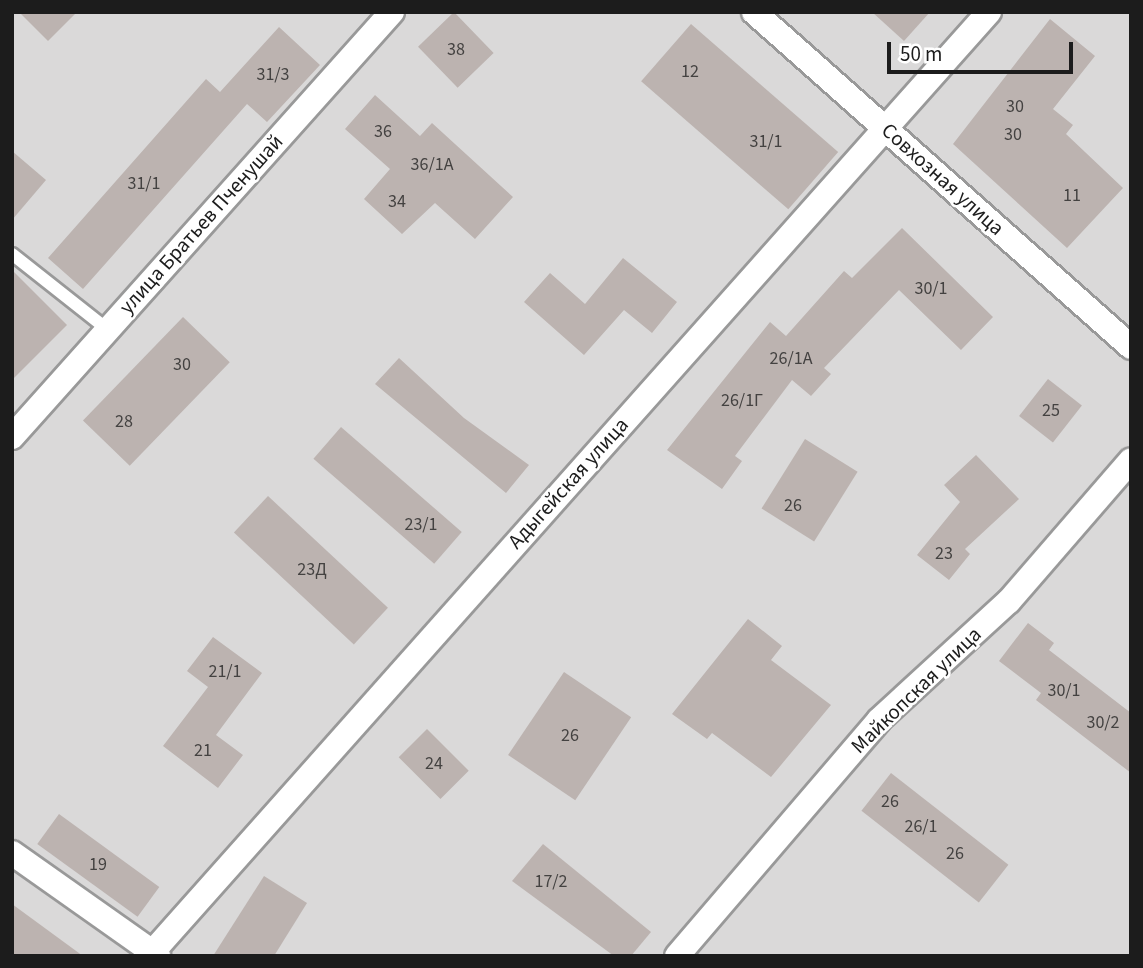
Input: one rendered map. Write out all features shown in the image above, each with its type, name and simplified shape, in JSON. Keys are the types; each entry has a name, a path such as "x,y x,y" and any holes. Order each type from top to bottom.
{"street":[{"name":"улица Братьев Пченушай","path":"12,437 392,12"},
{"name":"Совхозная улица","path":"754,12 1131,347"},
{"name":"Адыгейская улица","path":"153,954 989,12"},
{"name":"Майкопская улица","path":"677,956 879,720 1009,601 1131,460"},
{"path":"12,853 153,954"}],"lane":[{"path":"12,254 107,329"}],"shaded area":[{"path":"12,12 1131,12 1131,956 12,956"}],"building":[{"path":"19,12 77,12 48,41"},
{"path":"454,12 494,53 458,88 418,47"},
{"path":"872,12 930,12 904,41"},
{"path":"1050,19 1095,56 1053,109 1073,125 1066,134 1123,188 1067,248 953,144"},
{"path":"691,24 838,152 788,209 641,81"},
{"path":"279,27 320,65 267,122 247,104 83,289 48,258 206,79 220,92"},
{"path":"375,95 420,136 432,123 513,197 475,239 435,203 402,234 364,199 390,169 345,129"},
{"path":"12,151 46,180 12,220"},
{"path":"902,228 993,317 961,350 899,290 824,368 831,374 811,396 792,380 735,456 742,461 722,489 667,450 770,322 786,336 844,271 852,278"},
{"path":"623,258 677,302 652,333 624,310 584,355 524,302 550,273 585,304"},
{"path":"12,270 67,325 12,380"},
{"path":"183,317 230,362 130,466 83,421"},
{"path":"399,358 464,418 529,465 506,493 375,384"},
{"path":"1048,379 1082,405 1053,443 1019,416"},
{"path":"341,427 462,532 434,564 313,459"},
{"path":"805,439 858,472 814,541 762,509"},
{"path":"976,455 1019,499 965,549 970,554 949,580 917,555 960,502 944,485"},
{"path":"268,496 388,608 354,644 234,533"},
{"path":"748,619 782,646 771,660 831,705 771,777 712,733 707,739 672,714"},
{"path":"1028,623 1054,643 1049,650 1131,713 1131,773 1036,700 1041,693 999,661"},
{"path":"213,637 262,673 216,735 243,755 218,788 163,746 208,687 187,671"},
{"path":"564,672 631,717 575,800 508,755"},
{"path":"427,729 469,771 440,799 399,757"},
{"path":"891,773 1008,865 979,903 861,811"},
{"path":"59,814 159,887 138,917 37,844"},
{"path":"543,844 651,932 631,956 614,956 512,881"},
{"path":"264,876 307,903 274,956 213,956"},
{"path":"12,904 83,956 12,956"}]}
